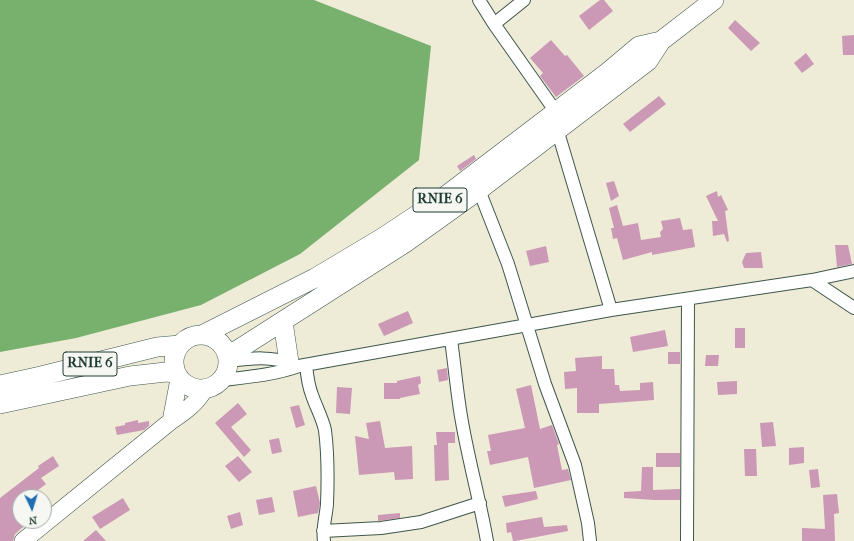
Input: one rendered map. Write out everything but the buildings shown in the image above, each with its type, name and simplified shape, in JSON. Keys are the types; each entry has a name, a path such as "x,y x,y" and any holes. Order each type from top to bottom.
{"main road":[{"name":"RNIE 6","path":"228,358 405,243 479,190 557,121 608,72 639,46 661,41 714,0"},
{"name":"RNIE 6","path":"0,385 158,347 180,345 190,338 202,335 315,278 382,238 557,121"},
{"path":"283,322 298,365"},
{"path":"177,376 186,385 195,389 204,390 214,387 222,380 227,371 228,358 223,346 214,338 202,335"},
{"path":"171,421 177,376 174,359 180,345"},
{"name":"RNIE 6","path":"0,404 130,376 166,372 177,376"},
{"path":"22,541 188,409 198,399 204,390"}],"street":[{"path":"479,0 557,121 611,310"},
{"path":"494,24 524,0"},
{"path":"479,190 508,264 545,384 575,465 588,523 590,541"},
{"path":"222,380 265,376 284,371 298,365 451,340 526,324 812,280 854,271"},
{"path":"812,280 854,308"},
{"path":"687,541 688,299"},
{"path":"451,340 462,421 487,541"},
{"path":"228,358 262,357 298,365 308,382 312,397 320,412 324,430 327,459 327,505 323,536 421,522 480,503"}],"green space":[{"path":"0,0 314,0 431,46 419,160 300,254 201,305 76,338 0,352"}]}
